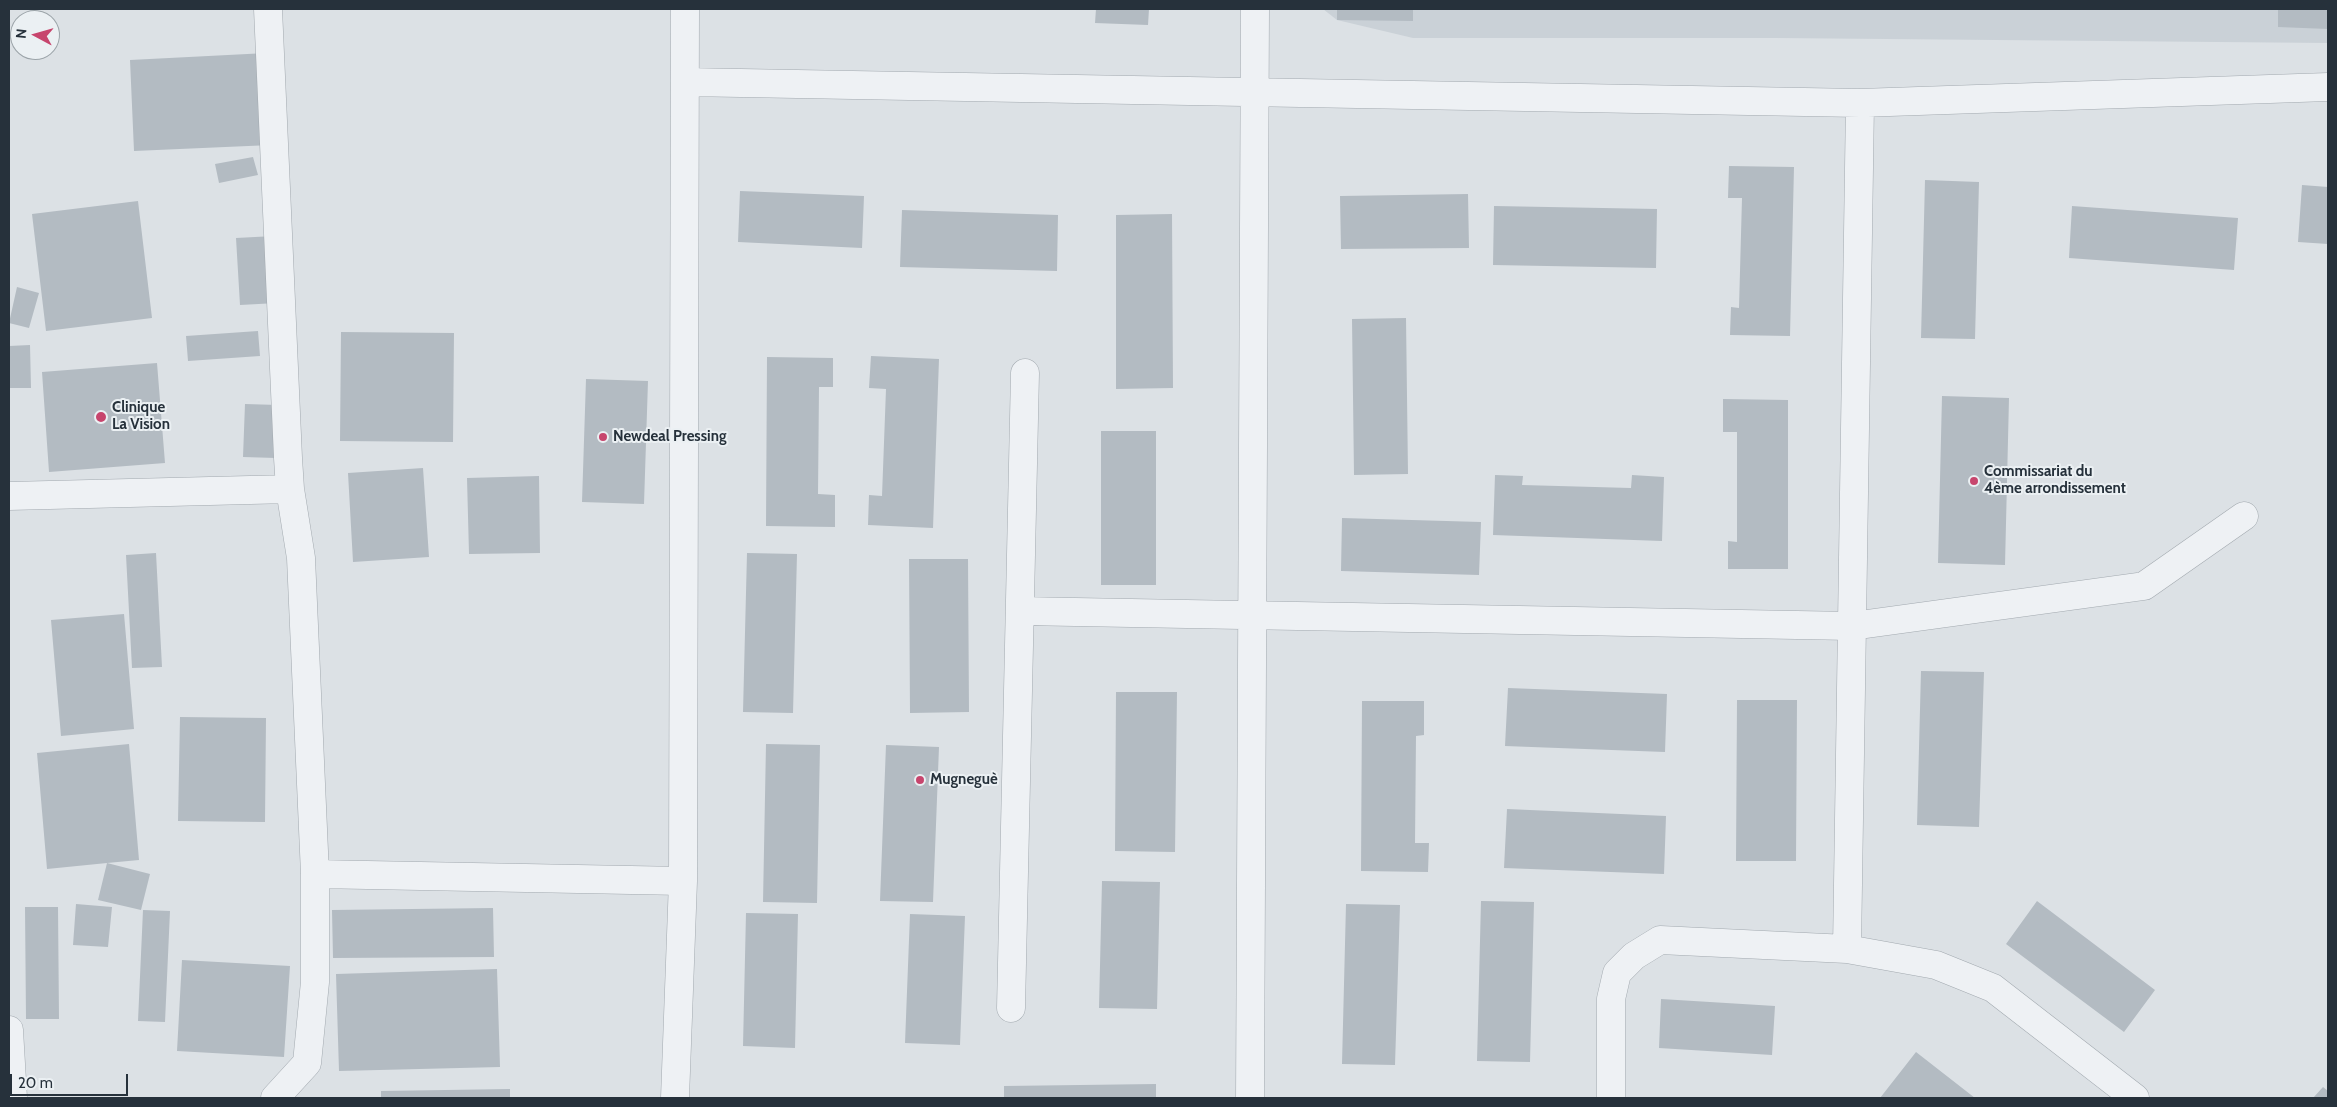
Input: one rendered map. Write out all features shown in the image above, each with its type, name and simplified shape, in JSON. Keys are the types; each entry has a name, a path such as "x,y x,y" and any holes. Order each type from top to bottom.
{"street":[{"path":"268,9 290,489 301,558 315,874 315,982 306,1063 275,1098"},
{"path":"675,1098 683,880 685,9"},
{"path":"1250,1098 1255,9"},
{"path":"685,82 1860,104 2328,87"},
{"path":"1847,949 1860,104"},
{"path":"1011,1008 1024,373"},
{"path":"9,496 290,489"},
{"path":"1020,611 1852,626 2144,586 2244,516"},
{"path":"315,874 683,880"},
{"path":"1611,1098 1612,999 1617,973 1634,956 1660,940 1847,949 1936,965 1994,988 2135,1098"},
{"path":"9,1030 13,1098"}],"shaded area":[{"path":"1323,9 2328,9 2328,43 1776,38 1413,38 1337,20"}],"building":[{"path":"1096,9 1149,9 1148,25 1095,23"},
{"path":"1337,9 1413,9 1413,21 1337,20"},
{"path":"2278,9 2328,9 2328,29 2278,27"},
{"path":"267,53 271,145 134,151 130,60"},
{"path":"253,157 258,175 219,183 215,164"},
{"path":"1729,166 1794,167 1790,336 1730,335 1731,307 1739,308 1742,198 1728,198"},
{"path":"1925,180 1979,182 1975,339 1921,338"},
{"path":"2302,185 2328,187 2328,244 2298,242"},
{"path":"740,191 864,196 862,248 738,242"},
{"path":"1468,194 1469,248 1341,249 1340,196"},
{"path":"138,201 152,318 46,331 32,214"},
{"path":"1494,206 1657,209 1656,268 1493,265"},
{"path":"2072,206 2238,218 2234,270 2069,258"},
{"path":"902,210 1058,215 1057,271 900,267"},
{"path":"1172,214 1173,388 1116,389 1116,215"},
{"path":"274,236 277,303 240,305 236,238"},
{"path":"17,287 39,293 29,328 9,323"},
{"path":"1406,318 1408,474 1354,475 1352,319"},
{"path":"258,331 260,356 188,361 186,336"},
{"path":"341,332 454,333 453,442 340,441"},
{"path":"30,345 31,388 9,388 9,346"},
{"path":"871,356 939,359 933,528 868,525 869,495 882,496 886,389 869,388"},
{"path":"767,357 833,358 833,387 819,387 818,494 835,495 835,527 766,526"},
{"path":"157,363 165,463 49,472 42,372"},
{"path":"586,379 648,381 644,504 582,502"},
{"name":"Commissariat du 4ème arrondissement","path":"1942,396 2009,398 2005,565 1938,563"},
{"path":"1723,399 1788,400 1788,569 1728,569 1728,541 1737,542 1737,432 1723,432"},
{"path":"245,404 278,405 276,458 243,457"},
{"path":"1101,431 1156,431 1156,585 1101,585"},
{"path":"423,468 429,557 353,562 348,473"},
{"path":"1495,475 1523,476 1522,485 1631,488 1632,475 1664,477 1662,541 1493,535"},
{"path":"539,476 540,553 469,554 467,478"},
{"path":"1342,518 1481,522 1479,575 1341,571"},
{"path":"156,553 162,667 132,668 126,555"},
{"path":"747,553 797,554 793,713 743,712"},
{"path":"909,559 968,559 969,712 910,713"},
{"path":"124,614 134,729 61,736 51,620"},
{"path":"1921,671 1984,672 1979,827 1917,825"},
{"path":"1508,688 1667,694 1665,752 1505,746"},
{"path":"1116,692 1177,692 1175,852 1115,851"},
{"path":"1737,700 1797,700 1796,861 1736,861"},
{"path":"1362,701 1424,701 1424,735 1416,736 1415,843 1429,843 1428,872 1361,871"},
{"path":"180,717 266,718 265,822 178,821"},
{"path":"129,744 139,860 47,869 37,753"},
{"path":"766,744 820,745 817,903 763,902"},
{"path":"886,745 939,747 933,902 880,901"},
{"path":"1507,809 1666,816 1664,874 1504,868"},
{"path":"107,863 150,874 141,910 98,900"},
{"path":"1102,881 1160,882 1157,1009 1099,1008"},
{"path":"1481,901 1534,902 1530,1062 1477,1061"},
{"path":"2037,901 2155,990 2124,1032 2006,944"},
{"path":"76,904 112,907 108,947 73,945"},
{"path":"1346,904 1400,905 1395,1065 1342,1064"},
{"path":"25,907 58,907 59,1019 26,1019"},
{"path":"493,908 494,957 333,958 332,910"},
{"path":"143,910 170,911 165,1022 138,1021"},
{"path":"746,913 798,914 795,1048 743,1046"},
{"path":"910,914 965,916 960,1045 905,1043"},
{"path":"182,960 290,966 284,1057 177,1051"},
{"path":"497,969 500,1067 339,1071 336,974"},
{"path":"1661,999 1775,1006 1772,1055 1659,1048"},
{"path":"1916,1052 1975,1098 1880,1098"},
{"path":"1156,1084 1156,1098 1004,1098 1004,1086"},
{"path":"2323,1087 2328,1091 2328,1098 2313,1098"},
{"path":"510,1089 510,1098 381,1098 381,1091"}],"place":[{"name":"Clinique La Vision","path":"101,417"},
{"name":"Newdeal Pressing","path":"603,437"},
{"name":"Commissariat du 4ème arrondissement","path":"1974,481"},
{"name":"Mugneguè","path":"920,780"}]}
